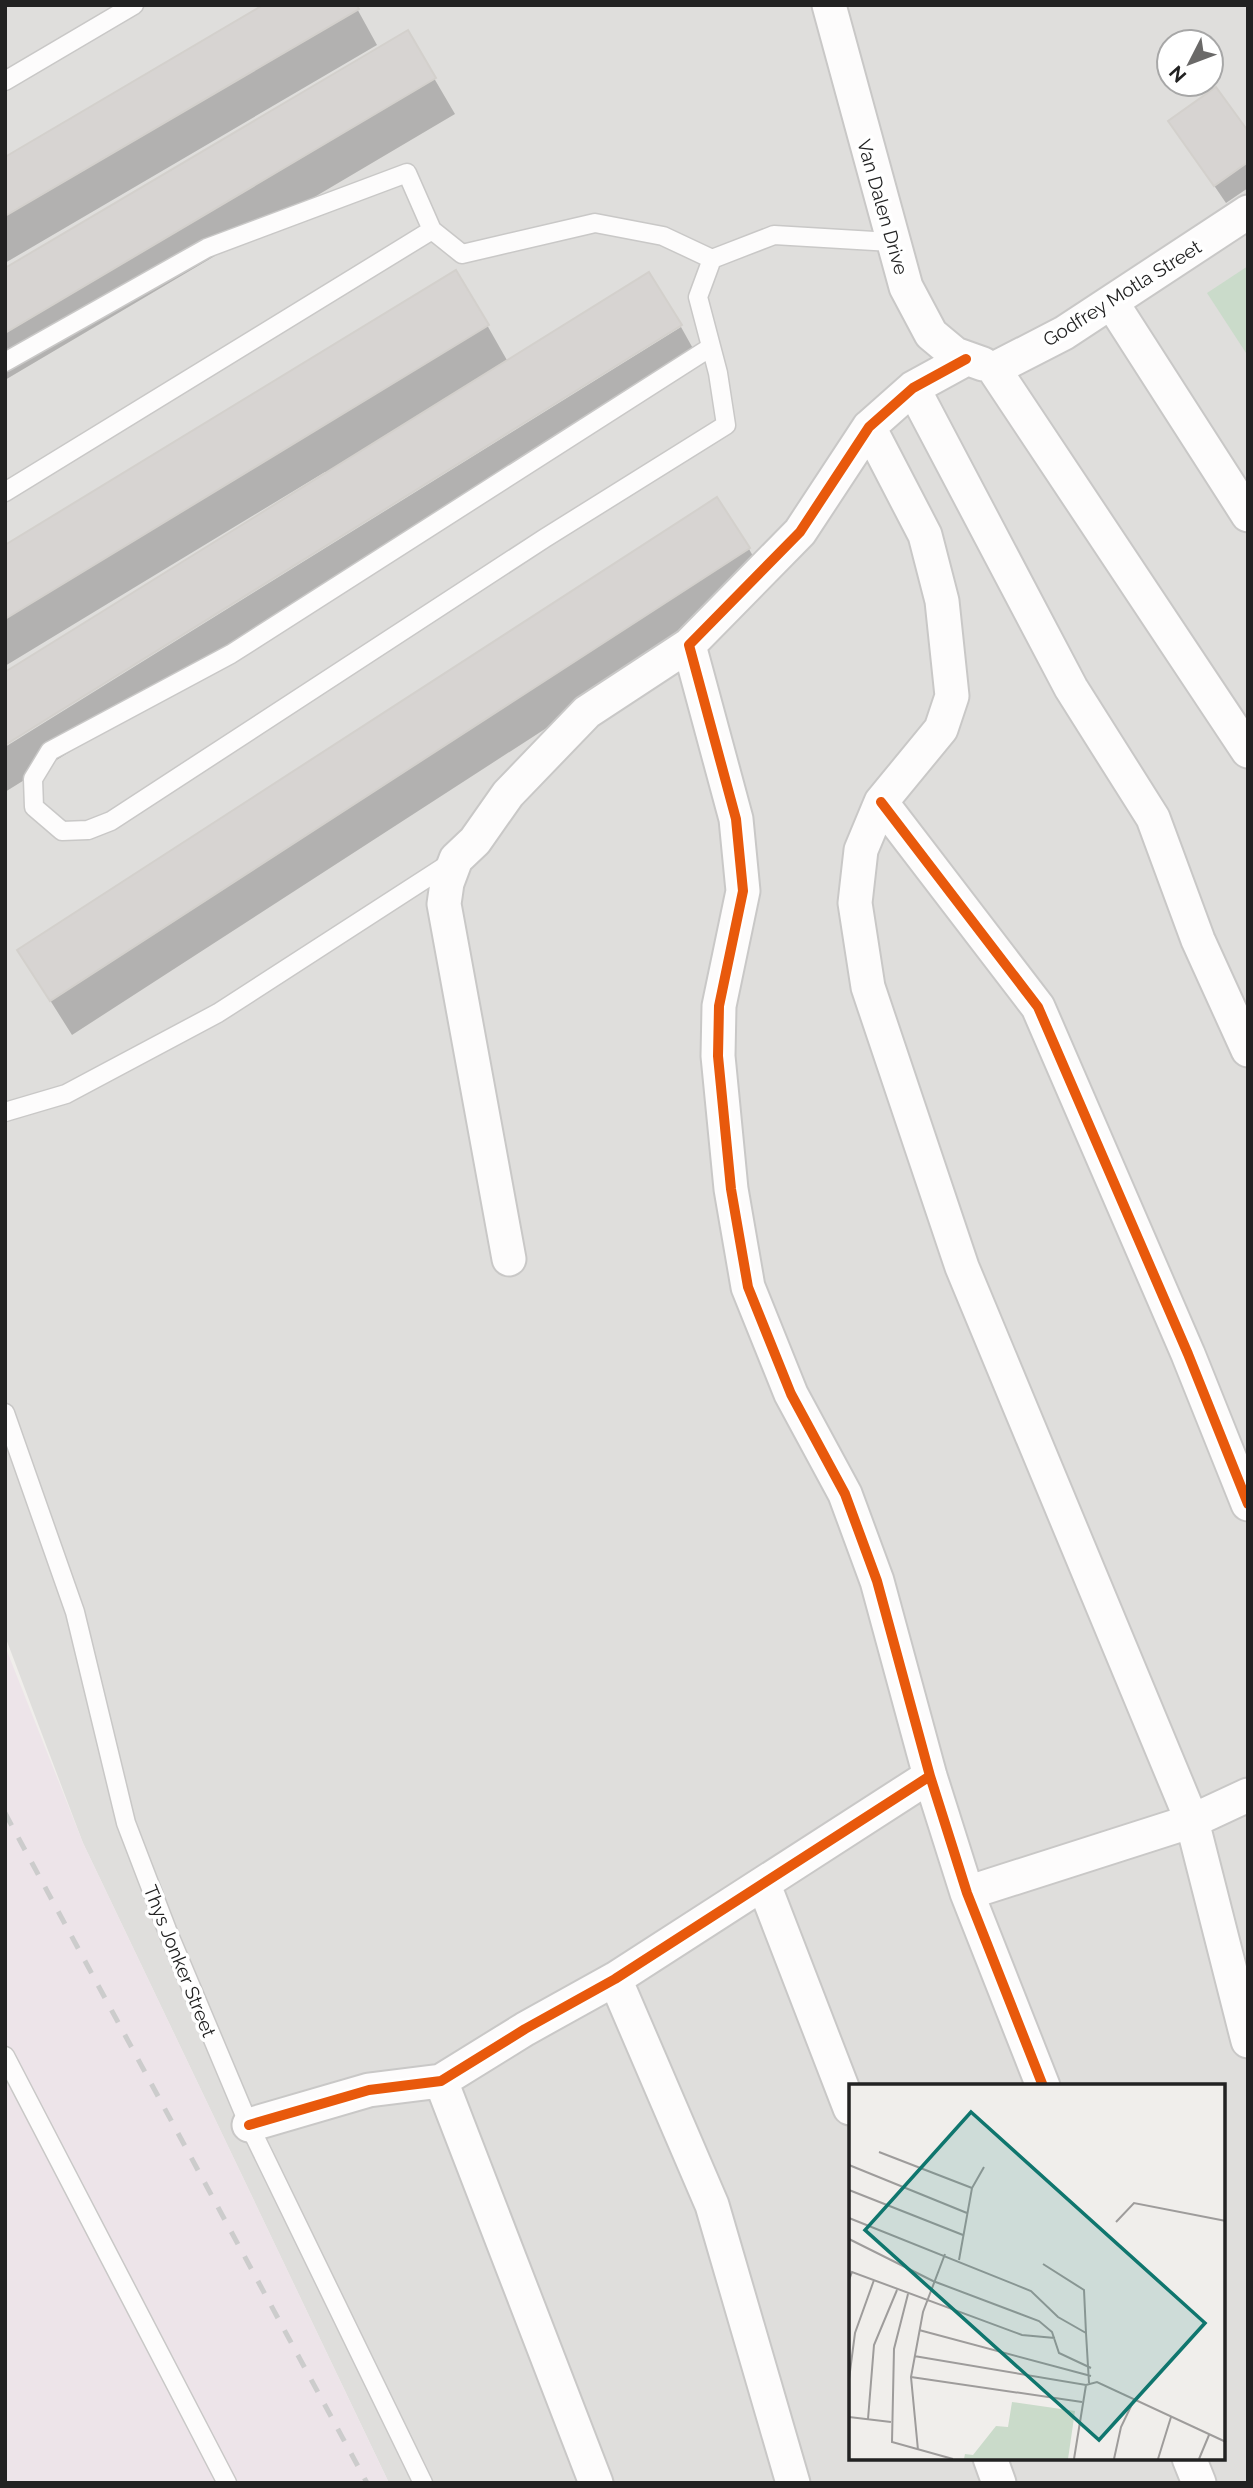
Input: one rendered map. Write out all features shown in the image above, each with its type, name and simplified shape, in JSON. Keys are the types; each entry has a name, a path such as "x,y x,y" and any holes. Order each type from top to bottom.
{"street":[{"name":"Van Dalen Drive","path":"833,6 891,242 921,319 943,345 980,364"},
{"name":"Godfrey Motla Street","path":"456,859 475,841 508,794 587,712 689,645 800,532 869,427 913,388 1064,333 1248,212"},
{"path":"1112,303 1248,515"},
{"path":"980,364 1248,751"},
{"path":"913,388 1071,688 1153,818 1198,940 1248,1050"},
{"path":"869,427 925,535 942,601 951,696 941,729 881,802 861,850 855,903 868,987 962,1267 1192,1821 1248,2041"},
{"path":"689,645 736,819 743,891 719,1006 718,1056 731,1189 748,1287 791,1394 845,1494 877,1581 930,1776 967,1893 1043,2084"},
{"path":"881,802 1038,1007 1188,1353 1248,1504"},
{"path":"456,859 447,883 444,904 509,1259"},
{"path":"249,2125 369,2090 441,2081 525,2029 615,1979 930,1776"},
{"path":"967,1893 1192,1821 1248,1795"},
{"path":"764,1885 849,2105"},
{"path":"615,1979 712,2205 793,2483"},
{"path":"441,2081 596,2483"},
{"path":"991,2460 999,2483"},
{"path":"1190,2460 1199,2483"}],"lane":[{"path":"5,81 134,5"},
{"path":"5,362 207,248 407,173 432,230 463,254 595,223 663,236 712,259 774,235 891,242"},
{"path":"5,492 432,230"},
{"path":"711,347 230,654 50,751 33,779 34,807 62,831 88,830 111,821 545,538 726,425 711,347 698,297 712,259"},
{"path":"5,1112 66,1094 218,1013 456,859"},
{"name":"Thys Jonker Street","path":"5,1413 75,1612 126,1823 172,1943 249,2125 424,2483"},
{"path":"5,2056 227,2483"}],"shaded area":[{"path":"5,5 1248,5 1248,2483 389,2483 83,1843 5,1636"},
{"path":"5,1646 83,1843 389,2483 5,2483"}],"green space":[{"path":"1248,266 1248,356 1207,293"}],"building":[{"path":"263,5 357,5 359,9 5,216 5,157"},
{"path":"408,30 436,78 5,333 5,268"},
{"path":"1200,98 1224,98 1248,131 1248,162 1214,186 1168,121"},
{"path":"456,270 489,325 5,619 5,545"},
{"path":"649,272 682,325 5,745 5,672"},
{"path":"717,497 750,548 50,1001 17,950"}],"railway":[{"path":"5,1813 367,2483"}],"cycle path":[{"path":"966,359 913,388 869,427 800,532 689,645 736,819 743,891 719,1006 718,1056 731,1189 748,1287 791,1394 845,1494 877,1581 930,1776 967,1893 1042,2084"},
{"path":"881,802 1038,1007 1188,1354 1248,1504"},
{"path":"249,2125 369,2090 441,2081 525,2029 615,1979 930,1776"}]}
